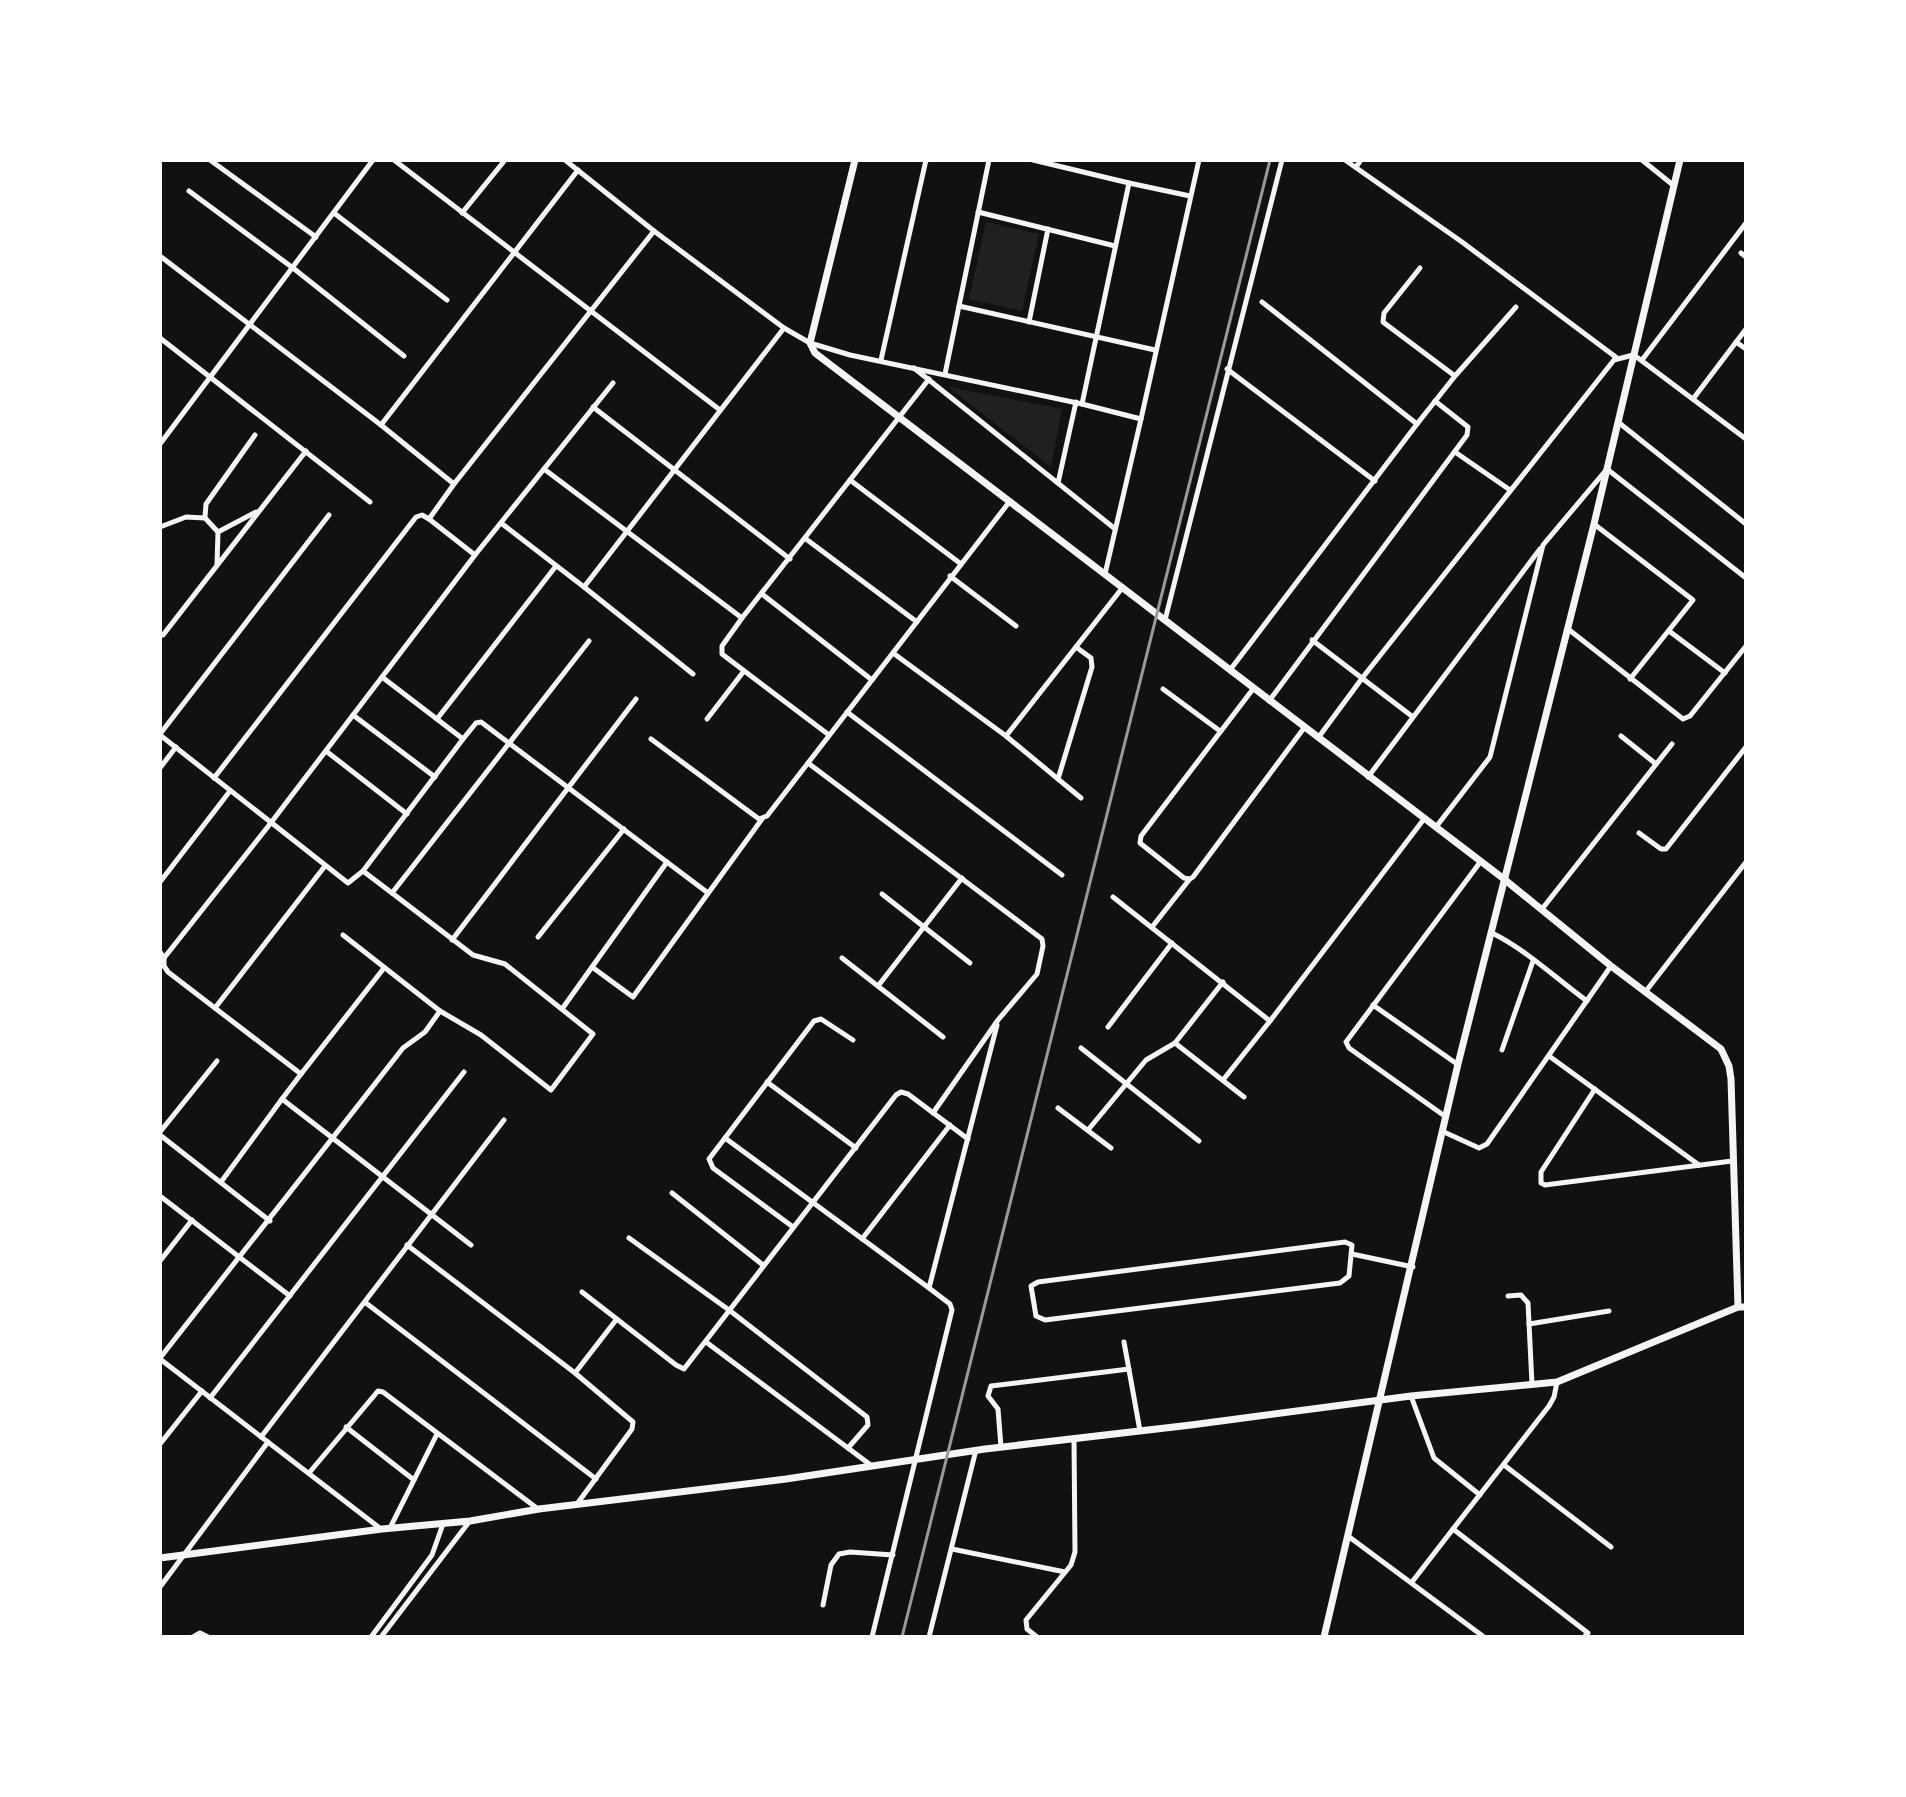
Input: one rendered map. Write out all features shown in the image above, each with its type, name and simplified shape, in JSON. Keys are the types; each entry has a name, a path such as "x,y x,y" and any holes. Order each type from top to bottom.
{"street":[{"path":"210,160 316,237"},
{"path":"394,160 721,410"},
{"path":"462,213 505,160"},
{"path":"565,160 654,231 784,328 810,343 1141,419"},
{"path":"160,1558 470,1521 976,1450 1411,1396 1557,1382 1742,1307 1732,1161 1731,1079 1725,1055 1716,1044 815,353 810,343 855,160"},
{"path":"881,360 926,160"},
{"path":"945,374 989,160"},
{"path":"1033,160 1190,196"},
{"path":"1105,574 1199,160"},
{"path":"1165,620 1282,160"},
{"path":"1345,160 1462,242 1617,358"},
{"path":"1356,167 1361,160"},
{"path":"1642,160 1673,185"},
{"path":"1324,1637 1378,1400 1413,1267 1458,1064 1594,524 1680,160"},
{"path":"160,444 371,161"},
{"path":"381,425 578,170"},
{"path":"1058,483 1095,338 1129,183"},
{"path":"189,191 404,356"},
{"path":"978,212 1115,246"},
{"path":"334,213 447,300"},
{"path":"1642,360 1746,223"},
{"path":"1029,322 1048,229"},
{"path":"429,519 654,231"},
{"path":"160,256 454,484"},
{"path":"1420,268 1384,313 1383,322 1455,376"},
{"path":"1262,302 1417,424"},
{"path":"959,306 1155,350"},
{"path":"1229,671 1435,401 1516,307"},
{"path":"584,587 784,328"},
{"path":"1693,399 1746,329"},
{"path":"160,338 370,502"},
{"path":"1736,342 1746,349"},
{"path":"1318,738 1606,367 1617,358 1633,355 1642,360 1746,439"},
{"path":"913,367 1114,528"},
{"path":"1227,369 1375,481"},
{"path":"829,735 722,654 721,650 742,618 929,379"},
{"path":"301,1074 168,972 162,955 270,824 475,555 613,383"},
{"path":"1269,701 1467,435 1468,427 1435,401"},
{"path":"593,407 790,559"},
{"path":"1618,422 1746,524"},
{"path":"217,565 218,532 203,513 206,504 255,435"},
{"path":"163,635 306,451"},
{"path":"1455,452 1510,490"},
{"path":"544,469 742,618"},
{"path":"1368,777 1543,545 1607,469"},
{"path":"1607,469 1746,578"},
{"path":"850,480 961,564"},
{"path":"592,967 633,997 762,819 1010,501"},
{"path":"218,532 260,510"},
{"path":"329,515 160,735 348,883 363,871 463,739 476,723 481,722 708,893"},
{"path":"214,778 416,517 422,515 429,519 475,555"},
{"path":"160,527 186,517 205,518"},
{"path":"501,523 693,674"},
{"path":"1594,524 1692,597 1692,603 1630,679"},
{"path":"806,539 917,622"},
{"path":"1436,828 1490,757 1543,545"},
{"path":"437,719 556,566"},
{"path":"950,576 1016,626"},
{"path":"1006,736 1123,587"},
{"path":"762,594 872,680"},
{"path":"1567,628 1683,719 1690,716 1746,646"},
{"path":"1669,631 1725,673"},
{"path":"1312,640 1413,717"},
{"path":"392,893 589,641"},
{"path":"1058,779 1092,667 1091,658 1076,647"},
{"path":"893,653 1006,736 1081,798"},
{"path":"707,719 744,671"},
{"path":"382,677 463,739"},
{"path":"1163,689 1221,732"},
{"path":"1190,879 1184,878 1143,845 1140,839 1253,689"},
{"path":"452,940 636,699"},
{"path":"847,712 1062,875"},
{"path":"353,715 435,777"},
{"path":"1152,927 1304,728"},
{"path":"1621,736 1656,764"},
{"path":"651,739 762,819"},
{"path":"1541,910 1672,744"},
{"path":"160,768 176,747"},
{"path":"1639,833 1661,849 1666,849 1746,747"},
{"path":"326,750 407,814"},
{"path":"808,763 1043,943 1037,974 998,1020 933,1113"},
{"path":"160,882 230,791"},
{"path":"1223,1080 1424,819"},
{"path":"538,937 624,829"},
{"path":"1447,1117 1347,1046 1347,1039 1481,861"},
{"path":"562,1009 667,862"},
{"path":"1646,991 1746,862"},
{"path":"215,1008 325,866"},
{"path":"343,935 440,1011 481,1035 551,1090 593,1034 502,962 476,957 363,871"},
{"path":"878,986 962,878"},
{"path":"882,894 970,963"},
{"path":"1113,897 1270,1021"},
{"path":"1491,932 1516,945 1587,1001"},
{"path":"1108,1027 1172,943"},
{"path":"842,958 943,1037"},
{"path":"1502,1050 1533,961"},
{"path":"1444,1132 1473,1146 1485,1146 1611,966"},
{"path":"221,1182 384,968"},
{"path":"1088,1130 1146,1060 1175,1043 1223,982"},
{"path":"1373,1005 1458,1064"},
{"path":"386,1529 160,1358 403,1048 425,1032 440,1011"},
{"path":"793,1227 710,1164 709,1159 817,1018 853,1040"},
{"path":"929,1288 998,1020"},
{"path":"1175,1043 1244,1097"},
{"path":"1081,1048 1199,1141"},
{"path":"1549,1056 1699,1165"},
{"path":"217,1061 160,1134 270,1221"},
{"path":"210,1398 464,1072"},
{"path":"767,1082 856,1148"},
{"path":"1595,1089 1541,1172 1541,1183 1545,1185 1732,1161"},
{"path":"582,1292 680,1368 686,1368 812,1202 901,1092 968,1139"},
{"path":"282,1099 471,1245"},
{"path":"1058,1108 1111,1148"},
{"path":"261,1437 504,1120"},
{"path":"862,1239 950,1125"},
{"path":"725,1138 950,1304 952,1316 872,1637"},
{"path":"672,1193 763,1265"},
{"path":"160,1196 290,1296"},
{"path":"160,1261 192,1220"},
{"path":"629,1238 729,1310 867,1417 868,1425 848,1448"},
{"path":"1345,1242 1352,1245 1352,1254 1349,1276 1340,1283 1045,1320 1036,1316 1031,1290 1033,1284 1038,1282 1345,1242"},
{"path":"407,1245 575,1373 633,1422 632,1429 577,1504"},
{"path":"1352,1254 1413,1267"},
{"path":"1508,1296 1521,1295 1526,1299 1532,1384"},
{"path":"366,1303 596,1479"},
{"path":"1529,1324 1609,1311"},
{"path":"575,1373 616,1320"},
{"path":"706,1342 872,1466"},
{"path":"1124,1342 1140,1431"},
{"path":"1001,1447 998,1409 988,1396 991,1386 1129,1369"},
{"path":"1412,1582 1549,1406 1557,1382"},
{"path":"160,1444 202,1391"},
{"path":"309,1473 378,1391 539,1509"},
{"path":"1411,1396 1438,1463 1480,1495"},
{"path":"346,1427 414,1480"},
{"path":"386,1529 437,1434"},
{"path":"1037,1637 1027,1629 1026,1620 1071,1565 1075,1552 1074,1439"},
{"path":"160,1587 268,1442"},
{"path":"929,1637 976,1450"},
{"path":"1504,1465 1611,1547"},
{"path":"381,1637 470,1521"},
{"path":"371,1637 432,1555 443,1524"},
{"path":"1453,1529 1588,1636"},
{"path":"1348,1536 1484,1637"},
{"path":"952,1549 1065,1572"},
{"path":"823,1605 831,1565 839,1554 893,1555"},
{"path":"193,1637 200,1633 208,1637"}],"shaded area":[{"path":"986,222 1039,234 1022,311 969,299"},
{"path":"948,387 1062,409 1051,467"}],"railway":[{"path":"902,1637 1270,160"}]}
